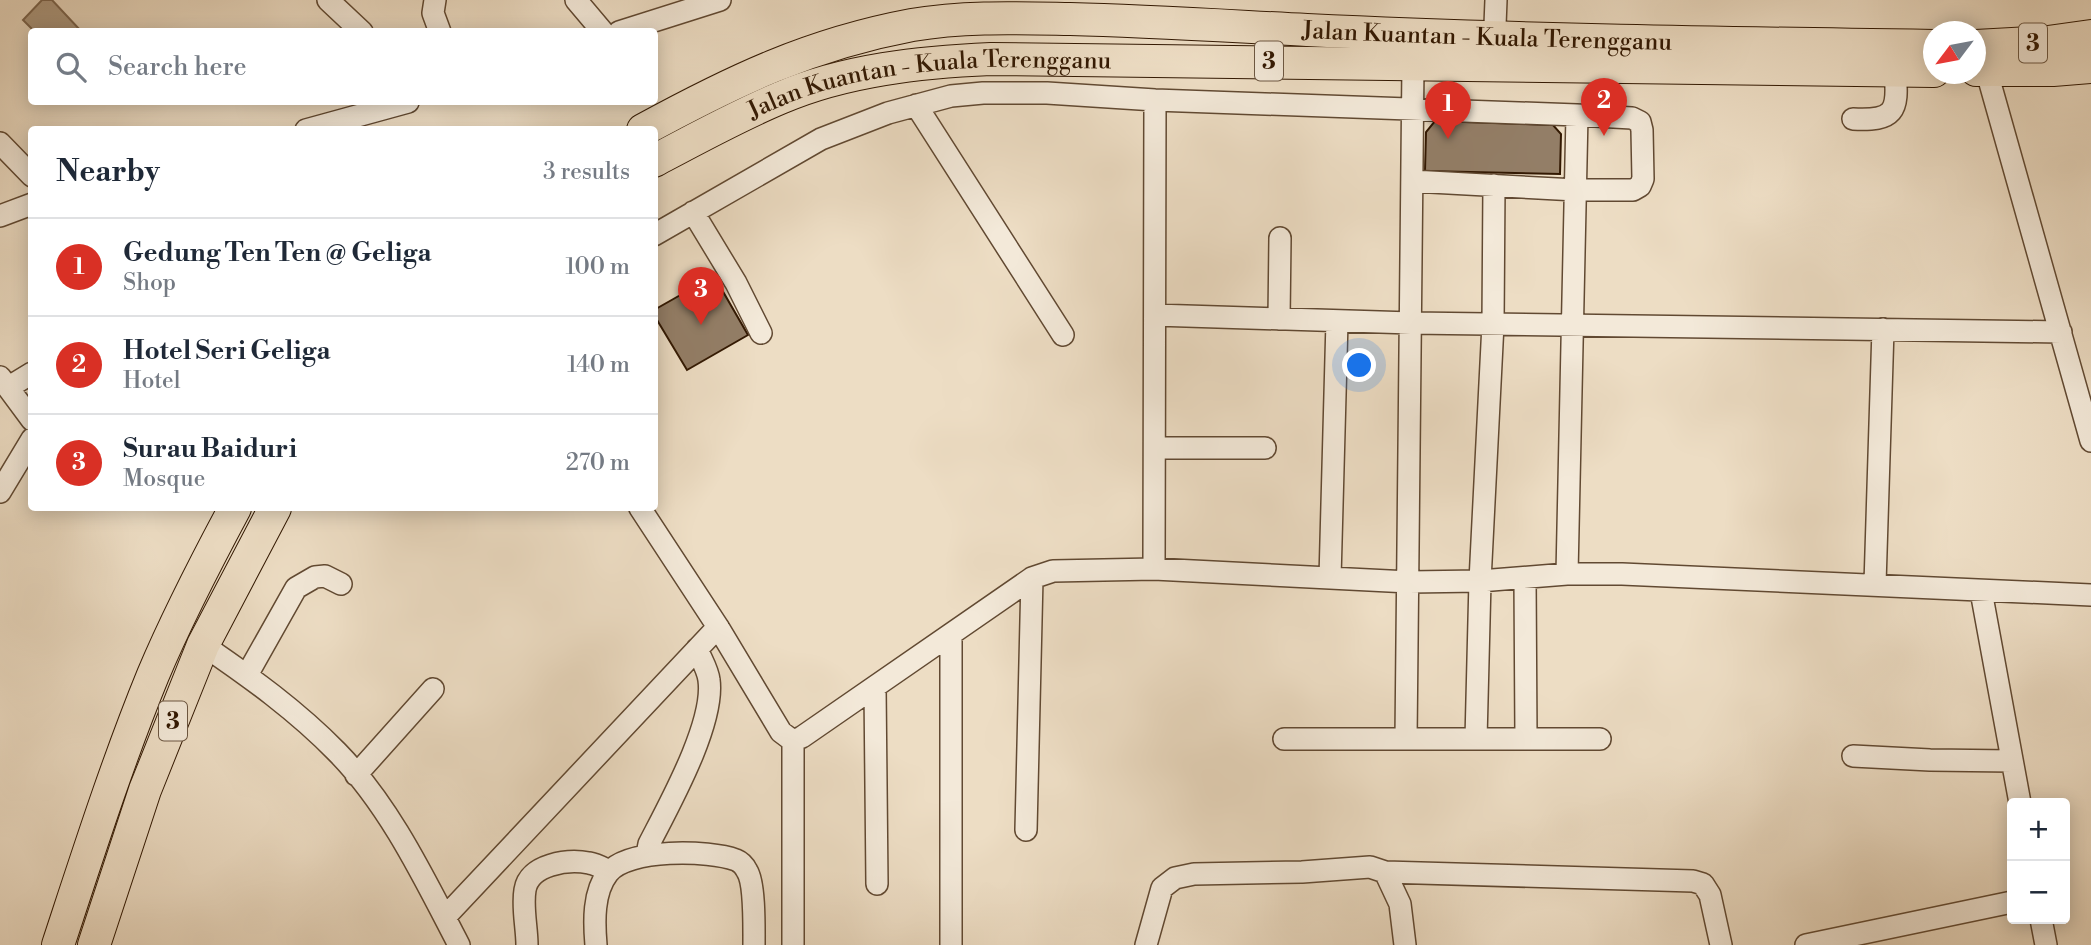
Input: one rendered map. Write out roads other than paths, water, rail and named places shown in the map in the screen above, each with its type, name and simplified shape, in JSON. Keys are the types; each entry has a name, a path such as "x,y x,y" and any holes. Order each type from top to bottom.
{"highway":[{"name":"Jalan Kuantan - Kuala Terengganu","path":"650,126 726,85 794,57 861,36 949,20 996,17 1311,30 1494,51 1923,71"},
{"name":"3","path":"1986,60 2091,36"},
{"name":"Jalan Kuantan - Kuala Terengganu","path":"658,159 781,97 872,72 949,61 991,59 1413,65 1494,51 1923,46"},
{"name":"3","path":"1986,63 2053,70 2091,67"},
{"name":"3","path":"58,945 110,787 154,673 233,511"},
{"name":"3","path":"94,945 145,790 203,645 273,511"}],"street":[{"path":"328,0 358,28"},
{"path":"435,0 433,13 439,28"},
{"path":"576,0 600,28"},
{"path":"627,28 674,6 720,0"},
{"path":"1494,51 1496,0"},
{"path":"1405,739 1409,582 1413,65"},
{"path":"1853,119 1887,117 1895,109 1895,72"},
{"path":"1986,84 2091,441"},
{"path":"658,233 821,139 888,113 951,96 1047,93 1412,111 1577,115 1632,118 1640,122 1642,130 1643,179 1640,186 1633,190 1576,190 1412,181"},
{"path":"1154,569 1155,100"},
{"path":"321,126 397,105"},
{"path":"916,105 1063,335"},
{"path":"1567,574 1577,115"},
{"path":"3,152 28,173"},
{"path":"1476,739 1480,581 1493,324 1494,185"},
{"path":"0,216 28,206"},
{"path":"693,212 736,283 761,333"},
{"path":"1279,319 1280,238"},
{"path":"1155,316 1411,323 2061,332"},
{"path":"1331,578 1337,321"},
{"path":"1875,584 1883,329"},
{"path":"28,374 5,382 28,414"},
{"path":"0,492 28,446"},
{"path":"1155,448 1265,448"},
{"path":"642,511 718,627 781,732 793,741"},
{"path":"793,741 951,636 1032,578 1053,571 1154,569 1409,582 1622,574 2091,595"},
{"path":"247,675 296,588 315,577 325,576 341,584"},
{"path":"1026,830 1032,578"},
{"path":"1525,578 1526,739"},
{"path":"1981,591 2019,798"},
{"path":"445,917 718,627"},
{"path":"951,636 951,945"},
{"path":"203,645 247,675 336,751 396,830 459,945"},
{"path":"647,854 649,844 691,760 709,702 709,679 697,649"},
{"path":"875,687 877,884"},
{"path":"356,775 433,689"},
{"path":"1284,739 1600,739"},
{"path":"793,741 793,945"},
{"path":"1853,756 2012,761"},
{"path":"596,945 598,892 609,871 647,854 676,853 718,856 739,861 750,874 754,945"},
{"path":"527,945 525,890 530,877 553,864 579,862 592,863 609,871"},
{"path":"1146,945 1162,888 1175,878 1194,874 1303,872 1370,867 1385,872 1693,881 1703,884 1710,895 1721,945"},
{"path":"1385,872 1401,904 1405,945"},
{"path":"1806,945 2007,903"},
{"path":"2042,924 2046,945"}],"place":[{"name":"Hotel Seri Geliga","path":"1604,136"},
{"name":"Gedung Ten Ten @ Geliga","path":"1448,139"},
{"name":"Surau Baiduri","path":"701,325"}]}
